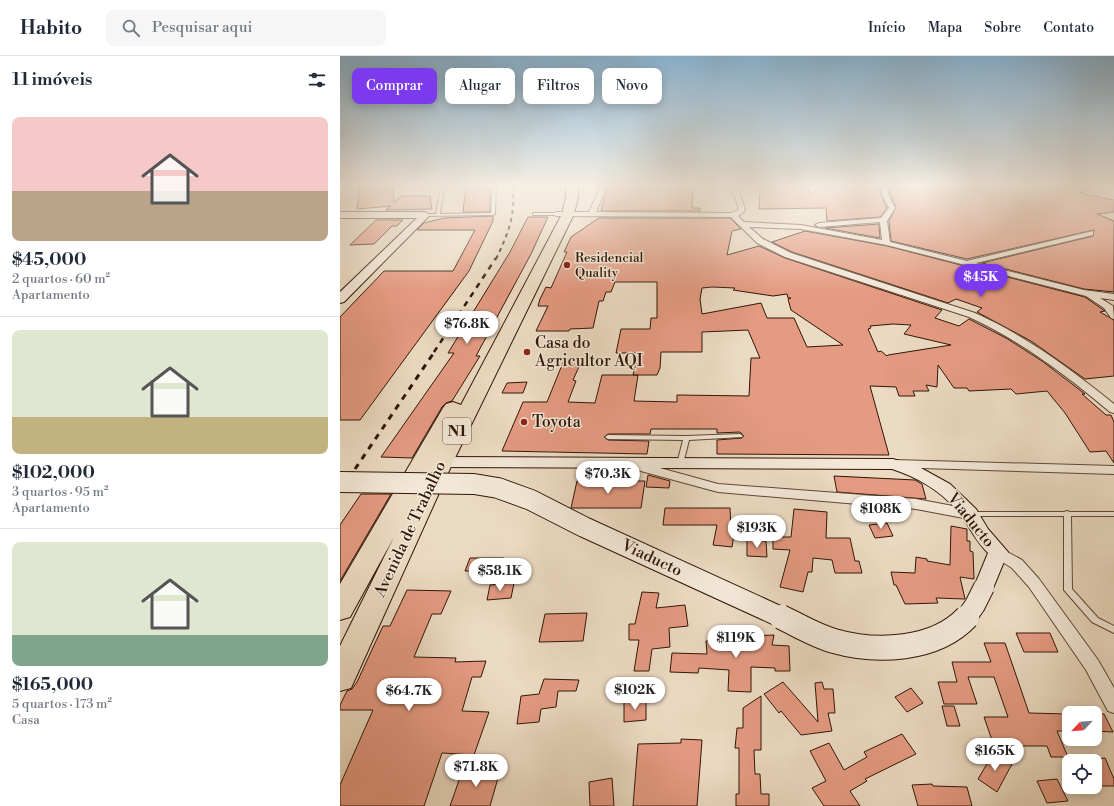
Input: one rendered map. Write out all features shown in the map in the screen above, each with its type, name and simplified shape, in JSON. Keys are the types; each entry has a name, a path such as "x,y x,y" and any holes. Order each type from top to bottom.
{"highway":[{"name":"Avenida de Trabalho","path":"340,678 433,462 558,221"},
{"name":"Avenida de Trabalho","path":"346,599 433,462"}],"street":[{"path":"340,299 419,221"},
{"path":"738,221 760,241 788,256 972,315 998,326 1080,381 1114,410"},
{"path":"801,227 872,221"},
{"path":"884,221 884,232 887,243"},
{"path":"741,224 801,227 887,243 1084,293 1114,297"},
{"path":"967,263 1090,234"},
{"path":"1084,293 1108,306 1114,316"},
{"name":"Viaducto","path":"340,482 474,484 498,488 531,500 584,527 834,641 873,648 911,645 942,635 962,622 977,603 998,552 981,533 970,514 948,490 929,477 912,469 893,464 433,462"},
{"path":"630,464 718,488 916,504 970,514"},
{"path":"893,464 1114,470"},
{"path":"998,552 1017,564 1034,583 1092,665 1114,704"}],"lane":[{"path":"608,437 686,438 740,436"},
{"path":"680,464 686,438"},
{"path":"1067,513 1068,590 1094,620 1114,630"},
{"path":"970,514 1114,514"}],"building":[{"path":"375,221 402,221 397,226 392,226 374,244 350,245"},
{"path":"432,221 493,221 469,271 360,420 340,420 340,317 384,271 453,271 475,230 417,230 424,223"},
{"path":"526,221 546,221 531,254 476,356 480,356 452,401 446,403 442,407 412,458 381,457 454,353 448,353 510,252"},
{"path":"595,221 733,221 741,229 732,231 727,255 759,246 785,258 942,310 935,318 959,326 969,319 1006,338 1042,361 1085,394 1082,394 1106,415 1111,415 1114,422 1114,463 1106,451 1090,452 1065,413 1047,391 1016,394 1011,389 969,391 967,388 954,388 938,365 937,387 926,385 929,391 913,391 915,396 899,396 896,387 870,386 889,455 717,454 717,440 742,438 744,436 740,432 717,433 717,429 651,429 650,434 608,434 604,437 608,440 649,441 647,454 502,451 523,402 547,402 564,360 582,360 573,380 576,381 568,402 595,403 602,375 633,375 639,353 616,353 621,329 650,329 651,318 657,318 657,282 615,282 611,292 606,292 603,301 599,301 593,328 570,329 569,331 536,331 548,306 538,306 540,299 546,287 551,288 567,252 564,252 571,237","holes":["702,288 735,288 733,290 773,296 787,294 788,298 791,298 788,299 791,310 843,345 807,347 794,318 767,318 761,303 702,314 700,299","893,324 911,325 904,334 951,345 887,356 881,351 878,352 868,329 871,328 870,326","748,330 760,358 751,358 749,396 677,395 677,402 634,401 638,375 657,375 660,368 661,352 702,352 702,332"]},
{"path":"889,221 1114,221 1114,292 1084,289 982,263 1093,236 1094,230 967,259 891,241"},
{"path":"879,224 880,238 825,228"},
{"path":"805,231 887,246 1085,297 1105,311 1100,312 1114,320 1114,376 1085,379 1031,341 977,312 982,308 956,299 948,303 792,252 772,242"},
{"path":"527,382 523,393 502,393 507,383"},
{"path":"648,475 670,481 669,488 646,487"},
{"path":"834,476 915,480 922,484 926,499 837,492"},
{"path":"577,481 645,481 641,508 571,508"},
{"path":"361,494 391,494 340,581 340,525"},
{"path":"665,508 730,508 731,528 735,528 732,547 713,545 717,525 663,525"},
{"path":"794,509 827,512 826,538 850,538 855,561 859,561 862,573 835,573 832,560 813,558 812,572 808,572 803,592 780,587 790,550 773,549 773,537 791,537"},
{"path":"887,523 893,536 875,538 869,525"},
{"path":"951,526 967,529 967,541 970,541 970,551 973,552 974,579 960,577 965,599 936,598 938,603 905,604 896,585 894,585 891,572 915,573 916,557 927,559 927,561 950,565"},
{"path":"747,540 766,541 767,557 747,556"},
{"path":"470,558 504,558 499,571 465,571"},
{"path":"514,583 511,598 487,600 490,585"},
{"path":"407,590 451,591 441,614 432,614 414,657 456,658 455,662 486,661 481,677 472,677 462,711 489,712 474,755 442,753 424,806 340,806 340,785 373,710 340,710 340,705 347,691 352,689 357,682 383,626 390,626"},
{"path":"642,592 659,593 656,608 685,605 688,626 669,628 670,647 652,649 649,671 634,671 639,640 629,640 629,624 635,624"},
{"path":"587,613 583,641 539,642 545,614"},
{"path":"1016,633 1050,633 1058,652 1024,652"},
{"path":"774,635 772,645 789,646 790,671 775,671 775,668 751,667 751,692 728,691 729,670 699,668 698,673 670,672 672,653 707,654 706,641 730,637"},
{"path":"984,643 1005,643 1029,713 1062,714 1062,731 1057,731 1062,746 1067,754 1062,754 1062,757 1051,757 1047,746 994,746 984,717 1008,717 994,677 968,677 977,704 944,704 938,682 957,682 952,662 991,662"},
{"path":"544,679 579,680 576,691 558,691 556,707 541,709 539,722 517,724 521,696 539,694"},
{"path":"783,682 818,722 815,683 822,682 824,689 833,689 835,713 828,713 832,731 801,735 781,711 779,713 764,694"},
{"path":"911,688 923,703 907,712 895,697"},
{"path":"761,696 761,750 754,750 755,774 760,774 761,794 769,794 769,806 736,806 736,794 739,794 739,748 735,748 737,728 743,728 743,708"},
{"path":"646,700 646,720 624,722 624,702"},
{"path":"942,706 954,706 960,726 947,726"},
{"path":"1102,714 1104,714 1113,732 1102,731"},
{"path":"902,734 916,754 865,779 867,781 850,791 860,806 824,806 812,788 826,781 810,751 829,743 844,770 867,757 864,752"},
{"path":"681,739 702,740 697,806 633,806 638,744 681,743"},
{"path":"994,752 1012,764 997,792 978,779"},
{"path":"1102,758 1105,758 1114,779 1114,786 1102,786"},
{"path":"463,769 500,771 490,806 450,806"},
{"path":"612,778 614,806 590,806 589,782"},
{"path":"1057,779 1062,789 1062,794 1064,794 1068,801 1047,803 1037,781"},
{"path":"932,784 933,786 967,787 972,806 918,806 912,785"}],"railway":[{"path":"496,259 504,242 511,221"},
{"path":"434,352 496,258"},
{"path":"355,469 435,351"},
{"path":"340,492 356,468"}],"place":[{"name":"Residencial Quality","path":"567,265"},
{"name":"Casa do Agricultor AQI","path":"527,352"},
{"name":"Toyota","path":"524,422"}]}
